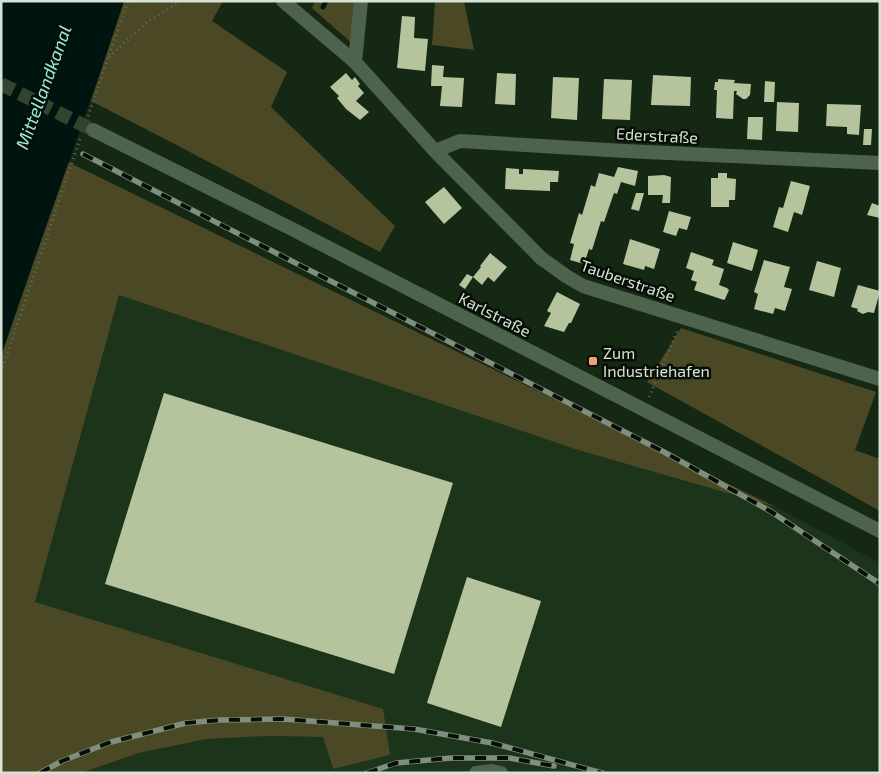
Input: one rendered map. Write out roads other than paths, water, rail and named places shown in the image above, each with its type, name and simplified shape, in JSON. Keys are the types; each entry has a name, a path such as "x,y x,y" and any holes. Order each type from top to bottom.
{"street":[{"name":"Tauberstraße","path":"283,1 355,62 435,151 541,258 566,276 583,286 880,379"},
{"path":"355,62 361,1"},
{"name":"Karlstraße","path":"87,129 292,230 880,531"},
{"name":"Ederstraße","path":"435,151 460,140 625,151 880,163"},
{"path":"476,773 492,771 501,773"}],"water":[{"name":"Mittellandkanal","path":"1,1 124,1 1,356"}],"waterway":[{"path":"323,7 326,1"}],"tunnel":[{"path":"1,84 93,130"}],"railway":[{"path":"83,154 664,452 770,511 880,584"},
{"path":"40,773 62,761 111,742 186,723 220,720 283,719 414,729 492,743 602,773"},
{"path":"367,773 396,763 451,758 509,758 554,766"}],"place":[{"name":"Zum Industriehafen","path":"593,361"}]}
